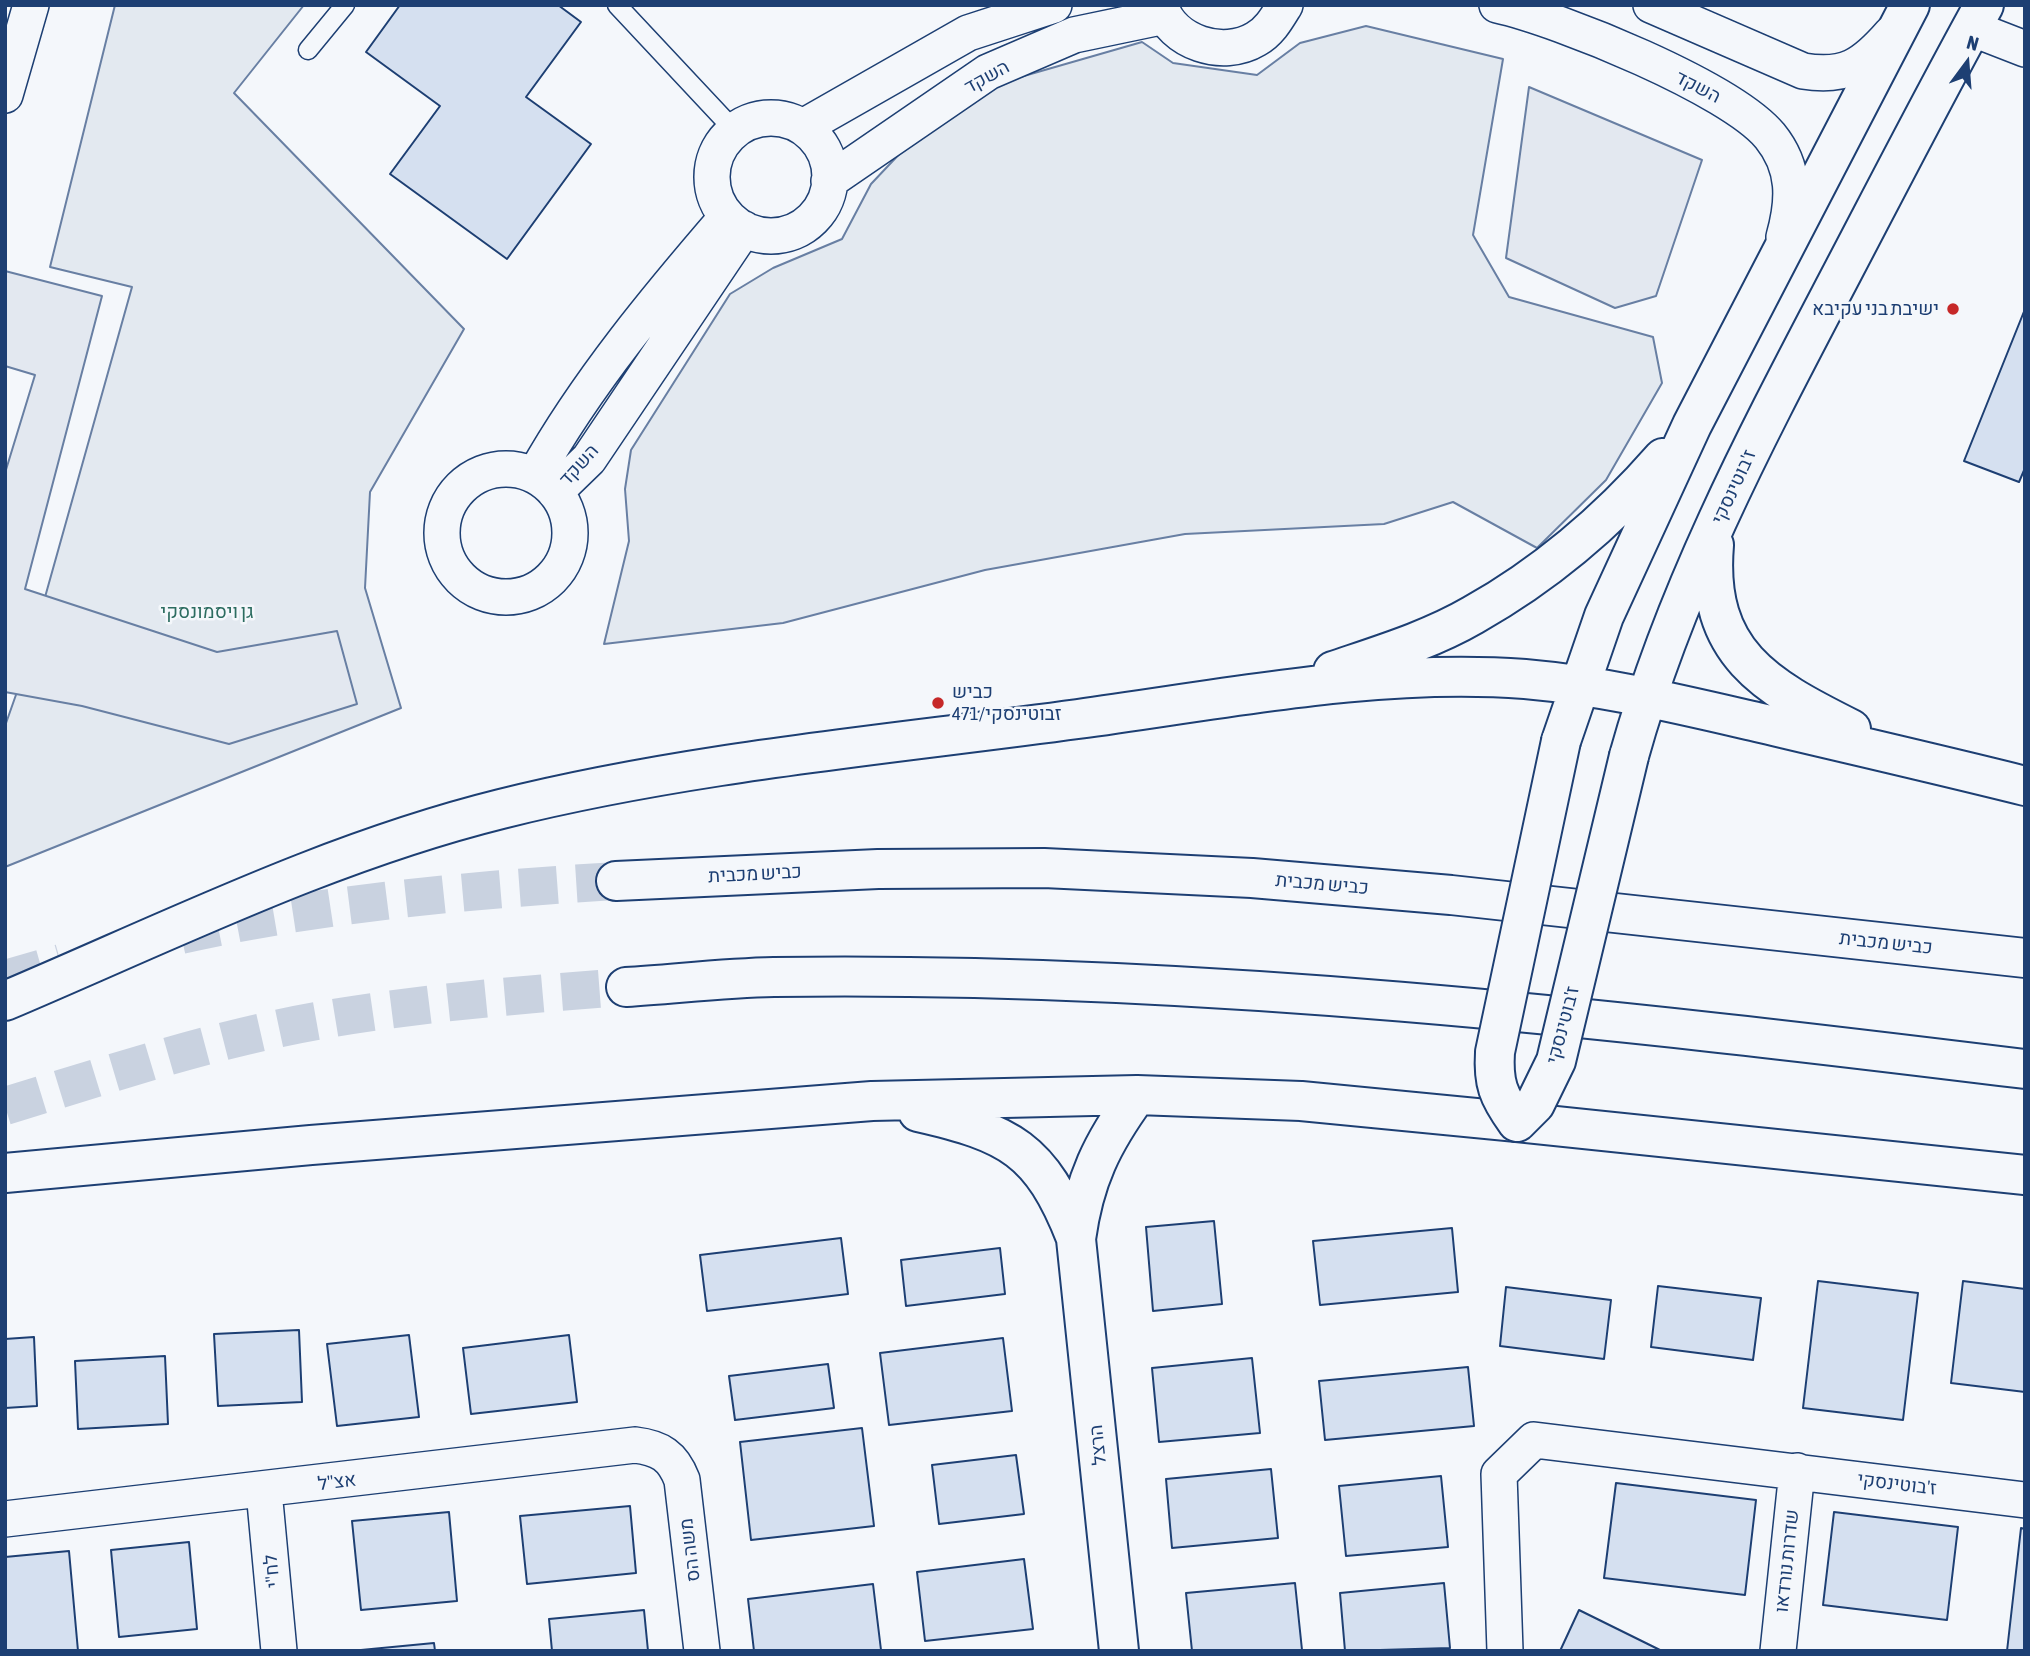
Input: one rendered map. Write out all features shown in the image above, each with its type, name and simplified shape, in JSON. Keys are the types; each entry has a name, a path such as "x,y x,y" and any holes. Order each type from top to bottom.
{"main road":[{"path":"1517,1122 1504,1104 1493,1079 1495,1052 1561,741 1578,685 1604,616 1692,425 1905,15"},
{"name":"ז'בוטינסקי","path":"1517,1122 1535,1104 1556,1061 1645,697 1715,526 1779,393 1977,16"},
{"path":"1271,691 1423,639 1472,617 1589,535 1621,506 1692,425"},
{"path":"1715,526 1712,575 1716,601 1732,645 1755,672 1798,703 1931,763"},
{"path":"5,1001 281,881 349,855 500,809 683,773 1271,691 1417,677 1488,677 1578,685 1645,697 2025,786"},
{"name":"כביש מכבית","path":"616,881 892,869 1044,868 1252,878 1451,895 2025,958"},
{"path":"626,987 770,977 899,977 1027,979 1216,990 1419,1003 1657,1025 2025,1069"},
{"path":"1076,1239 1088,1179 1110,1134 1137,1095"},
{"path":"5,1173 311,1145 872,1101 1137,1095 1301,1101 2025,1175"},
{"path":"872,1101 949,1119 995,1135 1027,1154 1045,1172 1060,1197 1076,1239"},
{"name":"הרצל","path":"1076,1239 1119,1651"}],"street":[{"path":"5,95 31,5"},
{"path":"803,127 968,33 1054,5"},
{"path":"1163,10 1176,30 1194,42 1214,48 1236,47 1256,39 1273,24 1285,5"},
{"name":"השקד","path":"1497,5 1564,26 1700,86 1746,113 1771,137 1790,178 1791,205 1778,260"},
{"path":"1651,5 1803,71 1828,75 1860,64 1905,15"},
{"name":"השקד","path":"830,181 988,72 1074,35 1163,10"},
{"path":"1977,16 2025,49"},
{"path":"764,118 784,119 803,127 818,141 828,161 830,181 825,201 813,218 796,230 763,236 736,223 718,205 712,185 712,164 720,145 734,130 764,118"},
{"name":"השקד","path":"545,484 589,459 736,223"},
{"name":"ז'בוטינסקי","path":"1505,1651 1499,1474 1534,1440 2025,1500"},
{"name":"אצ\"ל","path":"5,1519 264,1491 635,1445 654,1447 666,1455"},
{"name":"משה הס","path":"666,1455 676,1465 682,1480 702,1651"},
{"name":"שדרות נורדאו","path":"1778,1651 1797,1471"},
{"name":"לח\"י","path":"264,1491 279,1651"}],"lane":[{"path":"308,50 345,5"},
{"path":"617,5 734,130"}],"green space":[{"name":"גן ויסמונסקי","path":"115,5 304,5 234,93 464,329 370,492 365,588 401,708 5,867 5,726 24,672 132,287 50,267"},
{"path":"1366,26 1503,59 1473,235 1509,297 1653,337 1662,383 1606,480 1537,548 1453,502 1384,524 1185,534 985,570 783,623 604,644 629,541 625,489 631,450 730,294 773,268 842,239 871,184 905,148 996,84 1142,42 1173,63 1257,75 1300,43"}],"shaded area":[{"path":"1529,87 1702,160 1656,296 1615,308 1506,258"},
{"path":"5,271 102,296 25,589 217,652 337,631 357,704 229,744 82,706 5,692 5,473 35,375 5,366"}],"building":[{"path":"400,5 558,5 581,22 526,97 591,144 507,259 390,174 440,106 366,52"},
{"path":"2025,309 2025,468 2019,482 1964,461"},
{"path":"1214,1221 1222,1304 1153,1311 1146,1227"},
{"path":"1452,1228 1458,1292 1320,1305 1313,1241"},
{"path":"841,1238 848,1294 707,1311 700,1255"},
{"path":"1000,1248 1005,1294 906,1306 901,1260"},
{"path":"1818,1281 1918,1293 1903,1420 1803,1408"},
{"path":"1963,1281 2025,1289 2025,1392 1951,1383"},
{"path":"1658,1286 1761,1298 1753,1360 1651,1347"},
{"path":"1506,1287 1611,1300 1604,1359 1500,1346"},
{"path":"299,1330 302,1402 218,1406 214,1334"},
{"path":"409,1335 419,1417 337,1426 327,1344"},
{"path":"569,1335 577,1402 471,1414 463,1348"},
{"path":"34,1337 37,1406 5,1408 5,1339"},
{"path":"1003,1338 1012,1411 889,1425 880,1353"},
{"path":"165,1356 168,1424 78,1429 75,1361"},
{"path":"1252,1358 1260,1433 1159,1442 1152,1368"},
{"path":"828,1364 834,1408 735,1420 729,1376"},
{"path":"1468,1367 1474,1426 1325,1440 1319,1381"},
{"path":"862,1428 874,1526 751,1540 740,1442"},
{"path":"1016,1455 1024,1514 939,1524 932,1465"},
{"path":"1271,1469 1278,1538 1172,1548 1166,1479"},
{"path":"1441,1476 1448,1547 1346,1556 1339,1486"},
{"path":"1616,1483 1756,1500 1745,1595 1604,1578"},
{"path":"630,1506 636,1573 527,1584 520,1516"},
{"path":"449,1512 457,1601 361,1610 352,1521"},
{"path":"1834,1512 1958,1527 1947,1620 1823,1605"},
{"path":"2021,1528 2025,1529 2025,1651 2007,1651"},
{"path":"189,1542 197,1629 119,1637 111,1550"},
{"path":"69,1551 78,1651 5,1651 5,1557"},
{"path":"1024,1559 1033,1629 925,1641 917,1572"},
{"path":"1295,1583 1302,1650 1192,1651 1186,1593"},
{"path":"1444,1583 1450,1648 1345,1651 1340,1593"},
{"path":"873,1584 881,1650 754,1651 748,1599"},
{"path":"644,1610 648,1651 552,1651 549,1619"},
{"path":"1579,1610 1662,1651 1560,1651"},
{"path":"434,1643 435,1651 361,1651 361,1650"}],"tunnel":[{"path":"181,935 288,914 397,899 616,881"},
{"path":"5,979 61,963"},
{"path":"5,1106 168,1056 292,1026 443,1003 626,987"}],"place":[{"name":"ישיבת בני עקיבא","path":"1953,309"},
{"name":"כביש 471/זבוטינסקי","path":"938,703"}]}
